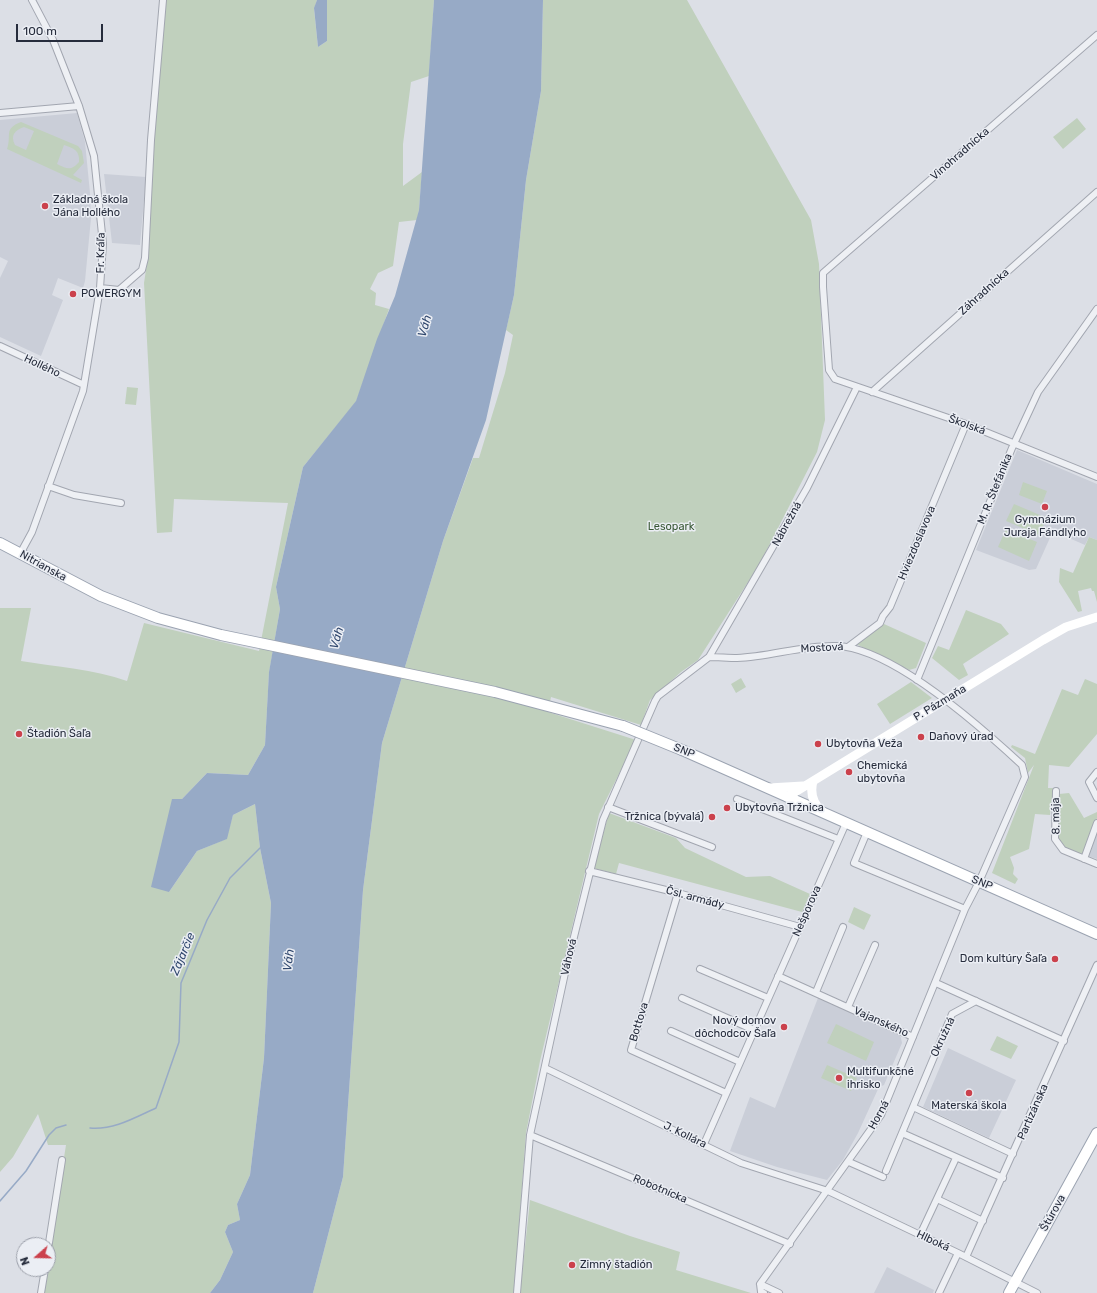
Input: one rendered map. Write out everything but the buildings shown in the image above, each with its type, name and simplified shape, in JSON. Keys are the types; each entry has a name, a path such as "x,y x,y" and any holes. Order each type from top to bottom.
{"main road":[{"name":"Nitrianska","path":"0,542 86,589 137,612 221,635"},
{"name":"P. Pázmaňa","path":"787,797 1043,640 1077,623 1097,616"},
{"name":"SNP","path":"221,635 494,692 623,726 769,788 1097,934"},
{"path":"813,781 811,795 818,808 826,814"},
{"path":"769,788 805,786"},
{"name":"Štúrova","path":"1009,1293 1097,1133"}],"street":[{"name":"Fr. Kráľa","path":"20,554 32,532 84,385 100,288 103,244 94,156 80,106 58,52 32,0"},
{"path":"100,288 119,290 142,270 145,258 151,140 163,0"},
{"name":"Vinohradnícka","path":"835,379 829,370 823,273 1097,35"},
{"path":"0,106 2,113 80,106"},
{"name":"Záhradnícka","path":"872,392 1097,192"},
{"name":"M. R. Štefánika","path":"917,680 1015,443 1038,392 1097,309"},
{"name":"Hollého","path":"0,346 84,385"},
{"name":"Školská","path":"835,379 966,424 1097,477"},
{"name":"Nábrežná","path":"709,657 829,448 857,387"},
{"name":"Hviezdoslavova","path":"848,647 880,623 890,607 966,424"},
{"path":"48,486 74,495 121,503"},
{"name":"Mostová","path":"709,657 737,658 817,646 848,647 877,657 917,680 945,700 1022,765 1025,777 984,872"},
{"name":"Váhová","path":"517,1293 530,1135 558,1002 601,826 608,807 658,696 709,657"},
{"path":"1097,772 1089,782 1097,798"},
{"name":"8. mája","path":"1056,791 1056,839 1063,850 1097,864"},
{"path":"737,799 838,840"},
{"path":"608,807 712,847"},
{"name":"Nešporova","path":"704,1144 846,823"},
{"path":"1084,859 1097,823"},
{"path":"867,832 854,863 965,909"},
{"name":"Čsl. armády","path":"589,871 678,893 800,927"},
{"path":"969,877 984,872"},
{"name":"Horná","path":"760,1284 849,1162 881,1115 965,909 984,872"},
{"name":"Bottova","path":"678,893 630,1050 726,1092"},
{"path":"816,992 843,928"},
{"name":"Vajanského","path":"848,1007 875,945"},
{"name":"Partizánska","path":"966,1257 1003,1178 1097,965"},
{"path":"700,969 768,998"},
{"name":"Vajanského","path":"778,976 914,1037"},
{"path":"936,982 1064,1041"},
{"path":"682,998 754,1030"},
{"name":"Okružná","path":"886,1170 952,1014 976,1001"},
{"path":"671,1031 740,1062"},
{"name":"J. Kollára","path":"545,1068 741,1163 828,1191"},
{"path":"913,1107 1013,1154"},
{"path":"902,1133 1003,1178"},
{"name":"Robotnícka","path":"530,1135 790,1244"},
{"path":"920,1235 956,1158"},
{"path":"50,1237 62,1160"},
{"path":"849,1162 882,1177"},
{"name":"Hlboká","path":"828,1191 958,1253 1037,1293"},
{"path":"937,1199 983,1221"},
{"path":"939,1293 958,1253"},
{"path":"41,1293 44,1277"},
{"path":"760,1284 761,1292 764,1293"},
{"path":"760,1284 779,1293"}],"shaded area":[{"name":"Základná škola Jána Hollého","path":"77,113 85,142 90,193 91,218 85,281 83,288 58,278 52,295 63,300 41,356 0,337 0,278 8,261 0,257 0,120"},
{"path":"104,174 146,177 140,245 112,243"},
{"name":"Gymnázium Juraja Fándlyho","path":"1017,450 1097,484 1097,540 1089,537 1085,545 1053,531 1036,569 1029,570 976,550"},
{"path":"1097,832 1097,859 1088,856"},
{"path":"818,998 900,1034 902,1043 884,1085 879,1087 858,1133 843,1160 827,1180 777,1167 730,1151 750,1097 775,1108"},
{"name":"Materská škola","path":"948,1048 1016,1080 989,1138 923,1107"},
{"path":"887,1267 934,1290 933,1293 874,1293"}],"green space":[{"path":"163,0 317,0 314,9 318,47 327,41 327,0 434,0 429,76 411,82 403,144 403,186 422,172 417,220 399,222 393,266 378,273 370,289 376,293 375,305 389,309 356,402 303,467 276,587 280,609 269,673 265,745 248,775 207,773 182,799 169,892 197,851 226,839 233,815 255,804 260,848 271,903 264,1058 250,1175 237,1204 240,1220 228,1225 225,1232 233,1252 220,1280 210,1293 43,1293 45,1277 56,1277 56,1237 51,1237 66,1145 48,1145 38,1114 13,1157 0,1172 0,608 31,608 21,661 88,671 127,681 144,623 259,651 288,503 174,499 172,532 157,533 144,283 147,263 152,122"},
{"name":"Lesopark","path":"543,0 687,0 811,220 819,264 825,420 817,452 759,565 698,660 681,672 650,700 641,725 551,697 548,712 636,740 599,814 540,1061 526,1133 514,1293 313,1293 343,1177 363,890 382,743 443,541 473,458 479,458 505,373 513,335 506,330 514,295 526,180 541,91"},
{"path":"1077,118 1086,129 1063,149 1053,137"},
{"path":"21,122 78,146 82,151 84,163 73,175 82,180 81,183 7,149 10,130","holes":["24,127 34,131 26,150 15,145 13,138 14,133","64,145 76,150 79,162 74,167 66,168 57,164"]},
{"path":"127,387 138,388 136,405 125,404"},
{"path":"1023,482 1047,491 1042,504 1019,495"},
{"path":"1014,504 1047,518 1039,535 1006,521"},
{"path":"1006,529 1037,542 1029,561 998,547"},
{"path":"1089,537 1097,540 1097,602 1094,591 1092,591 1091,588 1078,591 1082,611 1078,612 1059,582 1060,568 1073,573"},
{"path":"966,610 1001,624 1009,634 963,664 968,675 959,680 932,658 938,646 949,650"},
{"path":"884,624 926,643 916,668 909,670 856,644"},
{"path":"741,678 746,687 736,693 731,684"},
{"path":"1085,679 1097,684 1097,734 1069,767 1049,765 1048,788 1053,788 1050,815 1035,814 1029,849 1010,857 1014,868 1013,874 1018,879 1015,884 992,873 1034,765 1028,773 1025,758 1011,747 1012,745 1035,754 1062,689 1078,695"},
{"path":"911,682 932,698 890,724 877,704"},
{"path":"1069,793 1084,818 1097,812 1097,818 1084,856 1062,846 1058,839 1059,794"},
{"path":"609,813 676,838 685,848 746,877 770,876 810,894 802,912 619,863 616,874 593,868"},
{"path":"854,907 871,915 864,930 848,922"},
{"path":"836,1024 874,1042 866,1061 827,1043"},
{"path":"997,1036 1018,1046 1011,1059 990,1050"},
{"path":"827,1065 857,1078 851,1091 821,1078"},
{"name":"Zimný štadión","path":"530,1200 630,1236 680,1252 676,1270 751,1293 520,1293"}],"water":[{"path":"317,0 327,0 327,41 318,47 314,8"},
{"name":"Váh","path":"434,0 543,0 541,91 526,180 514,295 486,420 443,541 382,743 363,890 343,1177 313,1293 210,1293 220,1280 233,1252 225,1232 228,1225 240,1220 237,1204 250,1175 264,1058 271,903 260,848 255,804 233,815 227,839 197,851 169,892 151,887 172,799 182,799 207,773 248,775 265,745 269,672 280,609 276,587 303,467 356,401 377,339 395,296 419,210"}],"waterway":[{"name":"Zájarčie","path":"90,1128 116,1125 156,1108 179,1042 181,983 207,920 230,878 260,848"},
{"name":"Zájarčie","path":"0,1201 26,1171 49,1135 56,1128 66,1125"}],"place":[{"name":"Základná škola Jána Hollého","path":"45,206"},
{"name":"POWERGYM","path":"73,294"},
{"name":"Gymnázium Juraja Fándlyho","path":"1045,507"},
{"name":"Štadión Šaľa","path":"19,734"},
{"name":"Daňový úrad","path":"921,737"},
{"name":"Ubytovňa Veža","path":"818,744"},
{"name":"Chemická ubytovňa","path":"849,772"},
{"name":"Ubytovňa Tržnica","path":"727,808"},
{"name":"Tržnica (bývalá)","path":"712,817"},
{"name":"Dom kultúry Šaľa","path":"1055,959"},
{"name":"Nový domov dôchodcov Šaľa","path":"784,1027"},
{"name":"Multifunkčné ihrisko","path":"839,1078"},
{"name":"Materská škola","path":"969,1093"},
{"name":"Zimný štadión","path":"572,1265"}]}
